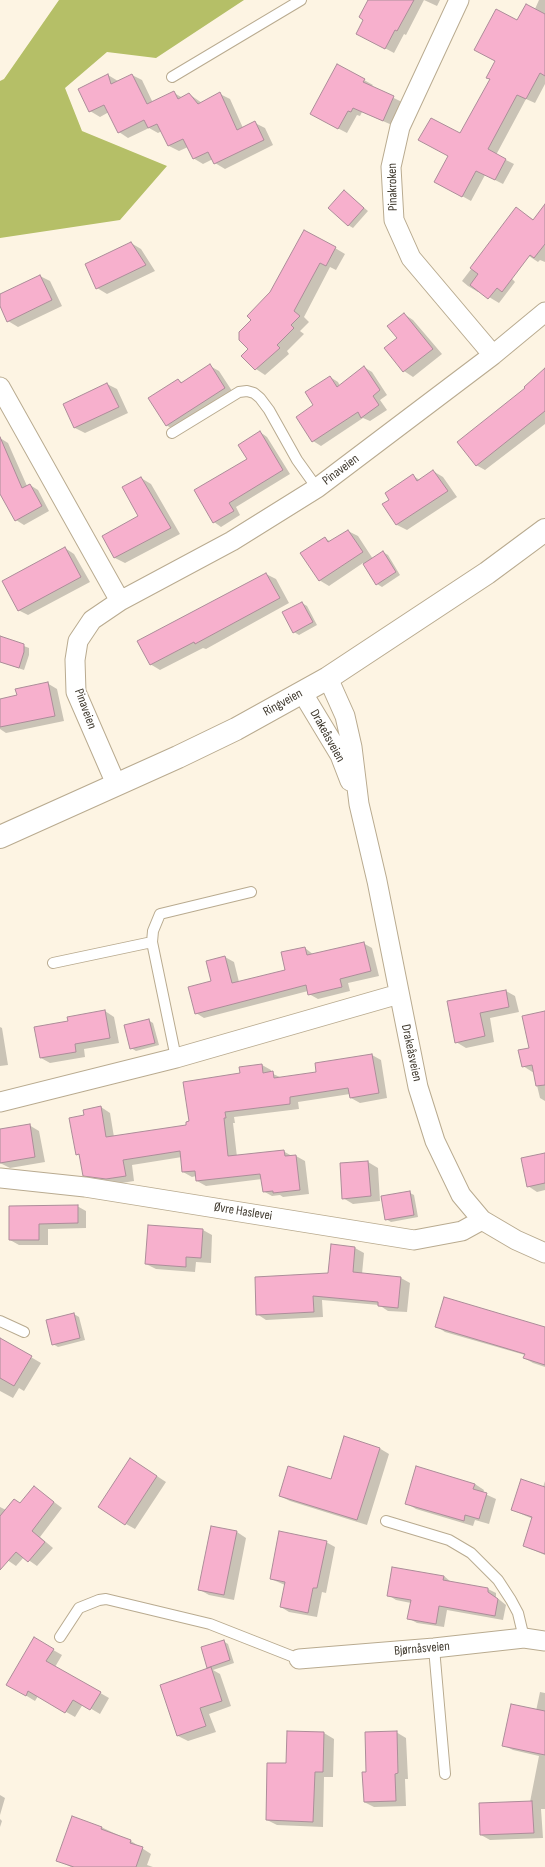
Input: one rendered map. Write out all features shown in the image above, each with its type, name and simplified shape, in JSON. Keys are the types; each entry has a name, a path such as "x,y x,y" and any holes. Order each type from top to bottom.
{"main road":[{"name":"Ringveien","path":"0,837 230,732 328,678 487,573 545,530"}],"street":[{"name":"Pinakroken","path":"460,0 400,127 390,167 394,220 410,258 494,354"},
{"name":"Pinaveien","path":"116,784 76,692 75,660 78,641 92,620 120,601 232,541 317,488 494,354 545,312"},
{"path":"0,387 120,601"},
{"name":"Drakeåsveien","path":"328,678 344,716 352,747 359,804 377,881 418,1087 434,1142 461,1195 482,1220 516,1240 545,1252"},
{"name":"Drakeåsveien","path":"302,692 340,755 359,804"},
{"path":"0,1102 176,1058 399,994"},
{"name":"Øvre Haslevei","path":"0,1178 85,1187 414,1240 462,1231 482,1220"},
{"name":"Bjørnåsveien","path":"299,1659 434,1648 524,1638 545,1641"}],"lane":[{"path":"172,77 301,0"},
{"path":"172,433 239,392 247,391 254,393 269,410 297,460 317,488"},
{"path":"176,1058 152,942 153,931 160,914 251,892"},
{"path":"53,964 152,942"},
{"path":"0,1321 24,1332"},
{"path":"386,1521 449,1540 471,1553 498,1580 511,1600 518,1613 524,1638"},
{"path":"60,1637 78,1608 85,1604 99,1600 106,1600 210,1624 299,1659"},
{"path":"434,1648 445,1774"}],"green space":[{"path":"59,0 244,0 156,58 107,52 65,88 82,131 167,166 120,220 0,238 0,81 4,79"}],"building":[{"path":"368,0 414,0 385,49 356,34 363,20 359,17"},
{"path":"526,4 545,14 545,76 540,73 526,99 517,95 488,149 506,159 495,180 476,171 462,197 434,182 448,156 418,140 431,118 460,133 490,79 486,78 495,61 474,50 496,9 517,20"},
{"path":"337,64 365,79 363,82 394,96 383,121 353,108 351,112 348,111 338,129 310,114"},
{"path":"108,74 111,84 132,74 147,104 174,91 178,99 189,93 198,104 220,92 237,130 255,121 264,140 214,164 208,152 193,159 183,139 168,146 157,124 148,128 144,120 118,133 104,105 89,112 78,89"},
{"path":"344,190 364,208 348,226 328,208"},
{"path":"545,204 545,244 534,258 530,255 502,292 497,288 488,299 470,285 478,274 470,268 516,207 533,220"},
{"path":"304,230 336,247 326,266 320,263 294,311 300,316 291,325 294,328 277,345 280,348 255,370 241,356 248,349 239,340 239,332 251,320 247,316 270,292"},
{"path":"131,242 146,265 96,289 85,264"},
{"path":"40,275 52,300 7,322 0,306 0,294"},
{"path":"404,313 433,349 403,372 384,348 397,338 387,326"},
{"path":"210,364 225,388 166,426 148,398 178,379 181,383"},
{"path":"364,366 380,390 373,396 379,405 361,418 358,412 312,442 296,417 313,405 305,392 330,376 337,387"},
{"path":"545,368 545,411 476,466 457,442 525,388 524,387"},
{"path":"107,383 119,407 74,428 63,404"},
{"path":"260,431 283,470 229,503 234,511 213,523 194,490 247,459 238,445"},
{"path":"0,437 22,488 30,484 42,506 15,521 0,494"},
{"path":"433,470 448,491 396,525 382,504 389,500 385,493 413,474 417,481"},
{"path":"141,477 171,528 114,558 102,536 138,516 122,487"},
{"path":"348,530 363,552 319,581 300,553 325,537 328,542"},
{"path":"65,547 81,577 18,611 2,581"},
{"path":"383,551 396,572 376,585 363,564"},
{"path":"266,573 280,598 195,644 194,642 150,665 137,641"},
{"path":"302,602 313,622 293,633 282,612"},
{"path":"0,636 24,644 24,652 19,668 0,662"},
{"path":"48,682 55,716 0,727 0,699 17,695 15,689"},
{"path":"364,942 371,971 340,979 342,987 308,995 306,985 195,1014 188,987 211,981 206,961 225,956 232,983 285,970 281,952 305,947 307,955"},
{"path":"506,990 509,1007 480,1013 485,1036 455,1043 447,1001"},
{"path":"105,1010 110,1038 75,1044 76,1052 40,1058 34,1027 68,1021 67,1017"},
{"path":"545,1011 545,1085 536,1086 532,1065 522,1067 518,1050 529,1048 522,1016"},
{"path":"149,1019 155,1043 130,1049 124,1025"},
{"path":"372,1054 379,1093 350,1098 348,1088 290,1097 290,1104 225,1112 226,1118 224,1118 228,1156 284,1150 285,1156 296,1155 300,1190 273,1193 273,1191 263,1192 260,1174 196,1181 195,1171 182,1172 180,1151 123,1160 126,1176 106,1179 83,1176 79,1154 76,1155 69,1118 84,1115 83,1110 101,1106 106,1137 186,1125 186,1122 189,1121 183,1082 240,1073 239,1067 262,1064 263,1073 273,1071 274,1078 316,1072 315,1063"},
{"path":"30,1124 35,1157 0,1163 0,1129"},
{"path":"545,1153 545,1183 527,1187 521,1158"},
{"path":"368,1161 371,1196 342,1199 340,1163"},
{"path":"410,1191 414,1215 385,1220 381,1196"},
{"path":"78,1205 78,1223 39,1224 39,1240 9,1240 9,1206"},
{"path":"148,1225 203,1229 201,1258 186,1257 186,1267 145,1264"},
{"path":"331,1244 355,1247 353,1272 401,1277 398,1308 378,1306 378,1302 313,1296 314,1312 256,1315 255,1277 328,1273"},
{"path":"444,1297 545,1327 545,1365 523,1358 525,1354 435,1327"},
{"path":"74,1313 80,1338 52,1345 46,1320"},
{"path":"0,1338 32,1356 14,1386 0,1378"},
{"path":"344,1436 380,1448 357,1520 279,1496 288,1466 331,1479"},
{"path":"130,1458 157,1476 125,1525 98,1507"},
{"path":"416,1466 475,1484 473,1489 487,1493 479,1519 465,1515 464,1521 405,1504"},
{"path":"521,1479 545,1487 545,1554 523,1546 532,1517 511,1510"},
{"path":"34,1486 54,1502 32,1531 45,1542 28,1562 16,1552 0,1570 0,1516 14,1499 20,1503"},
{"path":"211,1526 237,1531 224,1595 198,1590"},
{"path":"279,1531 327,1541 317,1588 313,1588 308,1613 280,1607 285,1582 270,1579"},
{"path":"392,1567 444,1576 443,1580 488,1588 488,1592 498,1599 495,1616 439,1606 436,1624 407,1619 411,1600 387,1596"},
{"path":"34,1637 54,1649 46,1661 101,1692 90,1710 73,1700 65,1713 28,1691 26,1696 6,1685"},
{"path":"224,1640 230,1660 207,1668 201,1647"},
{"path":"211,1667 222,1701 200,1708 206,1726 177,1736 160,1685"},
{"path":"511,1704 545,1711 545,1755 502,1746"},
{"path":"287,1731 324,1732 323,1772 315,1772 313,1822 266,1820 267,1763 286,1763"},
{"path":"397,1731 398,1773 395,1774 396,1801 364,1802 362,1772 366,1772 365,1732"},
{"path":"532,1801 534,1833 480,1835 479,1803"},
{"path":"72,1816 102,1827 101,1829 131,1840 130,1843 143,1847 136,1867 74,1867 56,1861"}]}
